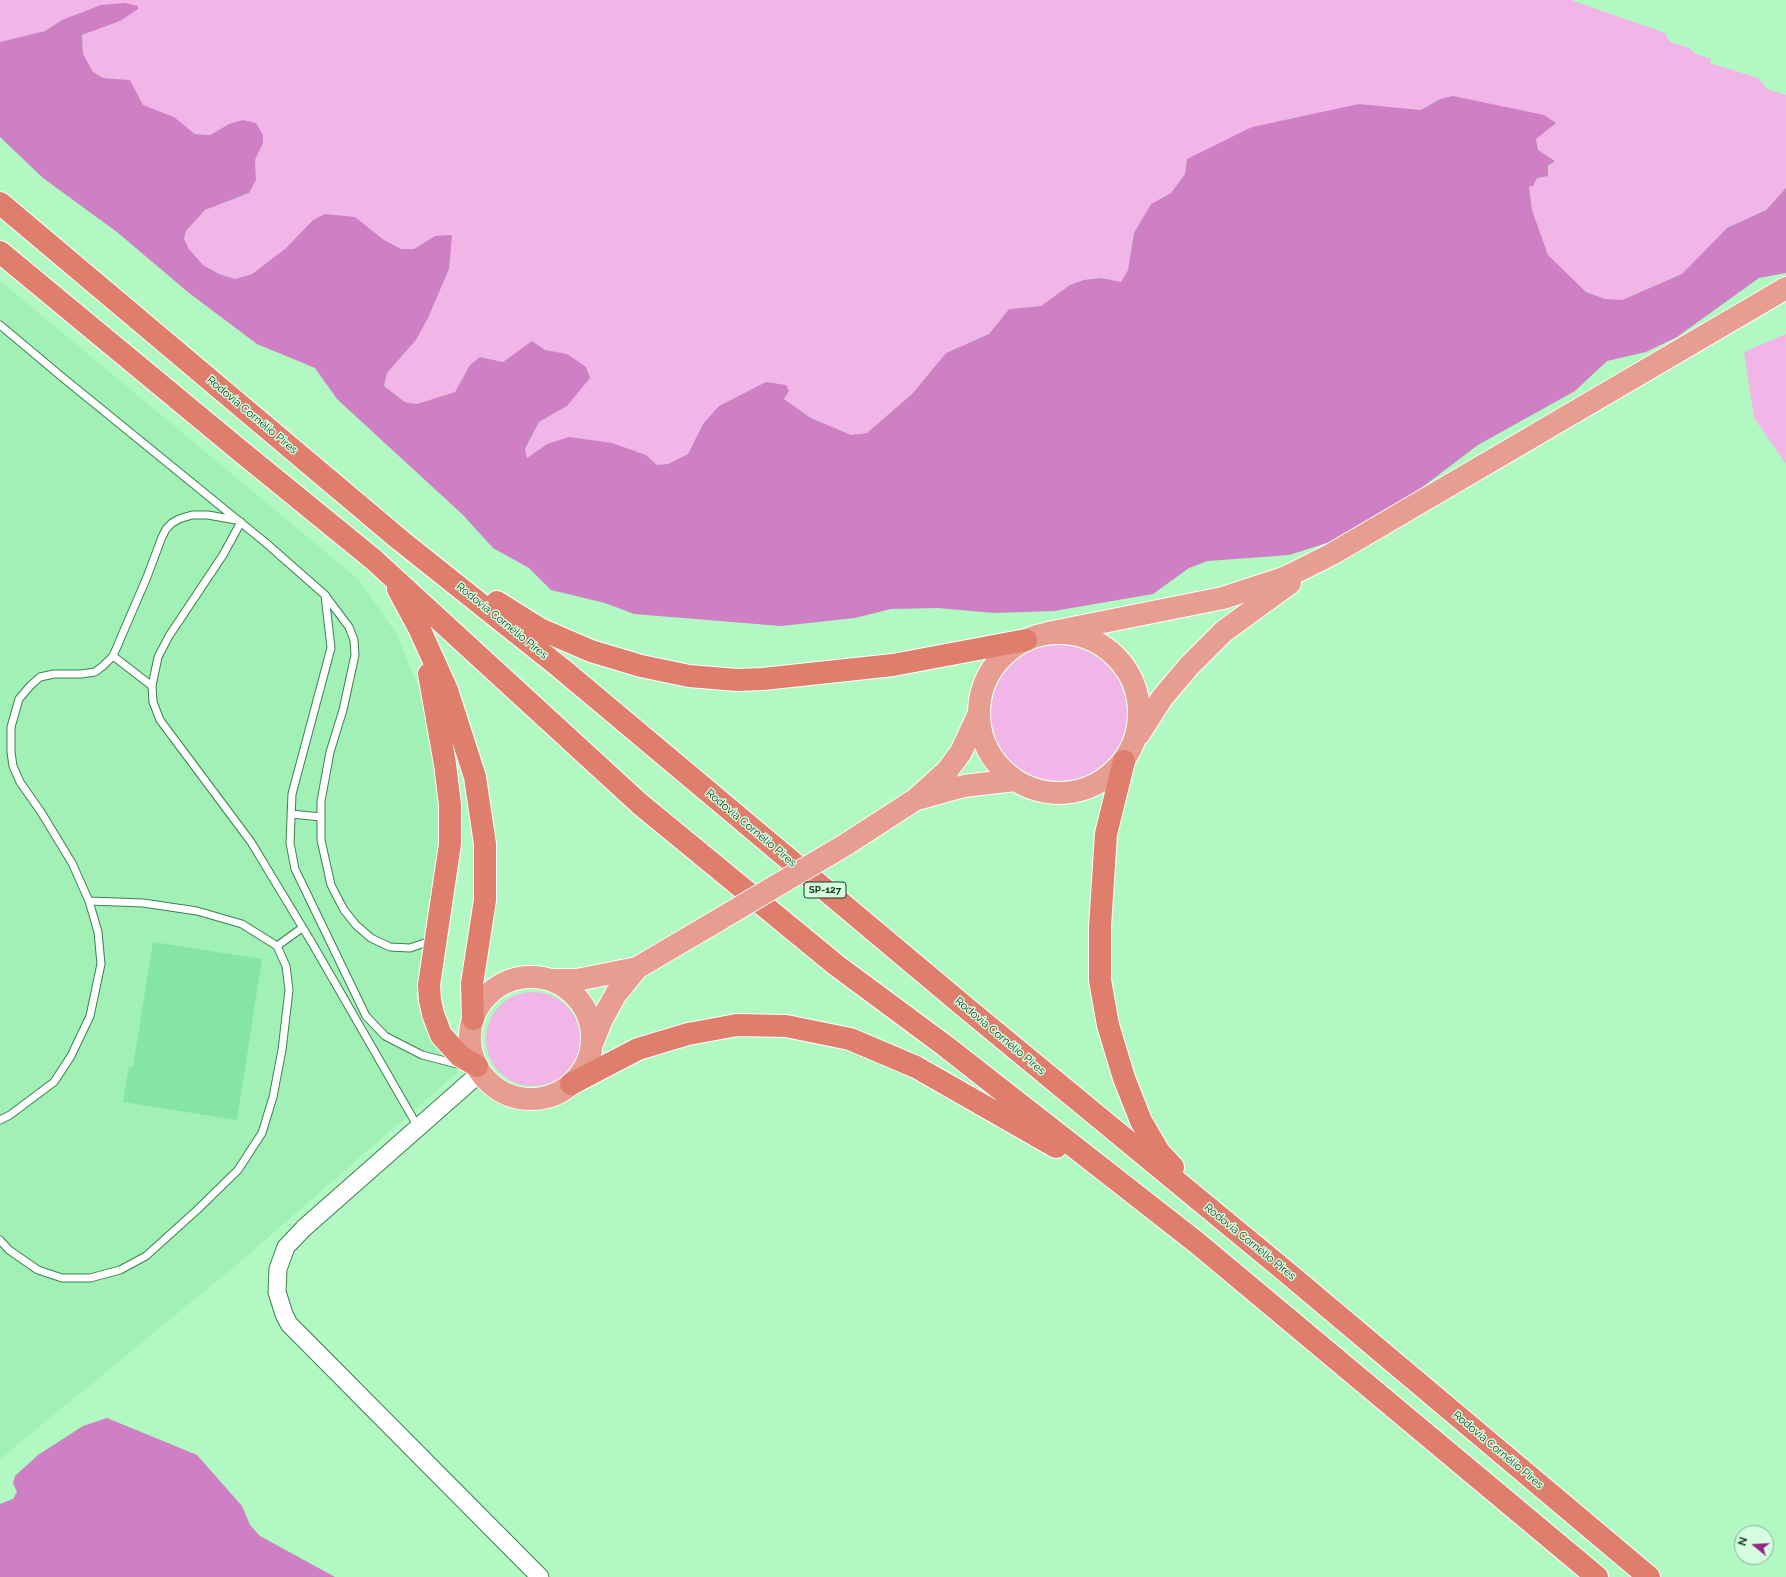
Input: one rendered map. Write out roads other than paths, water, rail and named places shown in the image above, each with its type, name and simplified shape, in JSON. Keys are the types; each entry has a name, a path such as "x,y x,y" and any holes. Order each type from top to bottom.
{"highway":[{"name":"Rodovia Cornélio Pires","path":"0,203 400,540 562,670 965,1008 1284,1270 1649,1577"},
{"path":"0,252 373,559 640,804 836,966 944,1045 1196,1242 1597,1577"},
{"path":"400,540 540,629 591,651 641,666 689,676 737,680 763,679 893,665 1026,640"},
{"path":"373,559 398,590 419,628 447,690 476,777 485,844 485,900 472,984 473,1019"},
{"path":"419,628 439,725 450,805 450,844 429,985 433,1014 441,1035 460,1056 479,1070"},
{"path":"1124,761 1106,834 1100,927 1100,980 1108,1025 1124,1078 1141,1121 1159,1152 1230,1227"},
{"path":"571,1084 638,1049 688,1034 736,1025 786,1026 850,1039 916,1067 1127,1188"}],"main road":[{"path":"1332,554 1224,631 1189,666 1162,698 1135,739 1124,761 1106,778 1085,790 1060,794 1036,791 1014,780 995,762 983,739 979,713 982,691 992,670 1007,652 1026,640 1048,633 1223,598 1284,578 1332,554 1786,288"},
{"path":"1048,633 1075,634 1101,644 1121,662 1135,686 1139,712 1135,739"},
{"path":"637,968 616,994 602,1019 591,1046 588,1060 581,1073 571,1084 553,1095 533,1099 512,1096 493,1086 479,1070 472,1054 470,1037 473,1019 482,1002 496,988 513,979 533,977 552,980 577,980 637,968 845,845 916,799 947,771 961,752 979,713"},
{"path":"916,799 964,786 1014,780"},
{"path":"552,980 570,991 583,1006 591,1026 591,1046"}],"street":[{"path":"479,1070 418,1127 304,1228 286,1247 278,1269 277,1292 289,1324 540,1577"}],"lane":[{"path":"0,325 239,521 325,595 349,627 354,640 355,655 343,710 330,752 321,801 321,840 331,885 344,910 356,925 371,938 390,947 410,948 436,939"},
{"path":"0,1120 10,1115 54,1082 71,1056 90,1016 101,964 98,932 90,901 72,863 41,812 20,782 12,759 11,727 19,699 40,677 54,674 81,674 95,672 113,656 166,529 179,519 192,515 208,515 239,521"},
{"path":"239,521 223,555 169,636 158,657 152,686 153,702 160,720 251,842 418,1127"},
{"path":"325,595 331,648 292,794 290,843 295,868 366,1016 385,1036 422,1055 479,1070"},
{"path":"113,656 152,686"},
{"path":"291,814 321,817"},
{"path":"0,1240 9,1250 38,1270 62,1278 90,1278 120,1270 146,1256 197,1210 238,1170 262,1133 273,1097 282,1050 289,990 286,966 277,946 242,924 197,911 143,903 90,901"},
{"path":"277,946 302,928"},
{"path":"357,1022 366,1016"}]}
